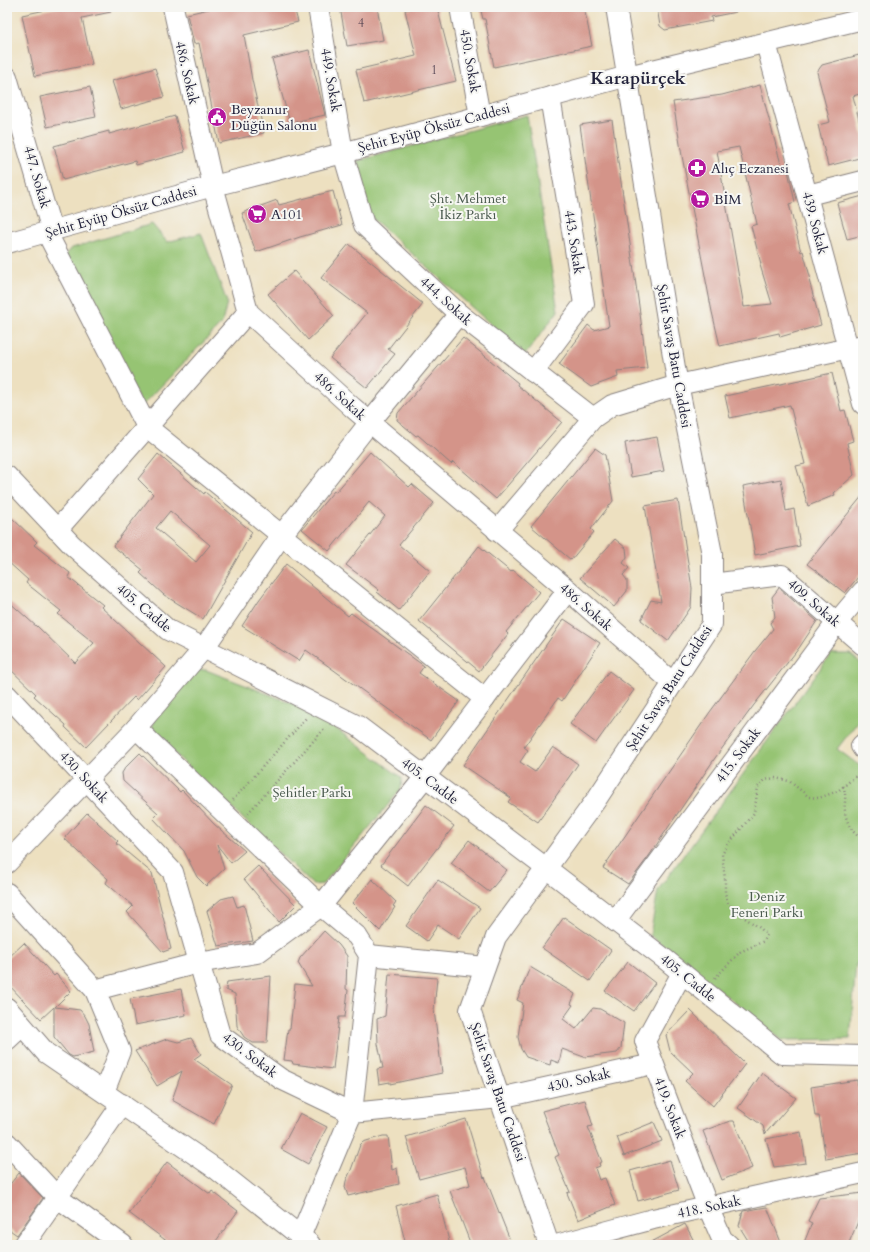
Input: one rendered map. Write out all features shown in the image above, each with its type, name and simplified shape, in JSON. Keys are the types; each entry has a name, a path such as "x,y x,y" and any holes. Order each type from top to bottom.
{"street":[{"name":"486. Sokak","path":"173,7 213,186 248,312 370,422 568,590 673,683"},
{"name":"449. Sokak","path":"318,7 343,153"},
{"name":"450. Sokak","path":"460,7 480,116"},
{"name":"Şehit Savaş Batu Caddesi","path":"549,1245 470,1010 496,937 596,800 712,624 712,554 678,385 616,7"},
{"name":"Şehit Eyüp Öksüz Caddesi","path":"7,243 213,186 343,153 628,76 863,20"},
{"name":"439. Sokak","path":"766,43 808,195 856,346 863,404"},
{"name":"447. Sokak","path":"7,77 50,232 147,427"},
{"name":"443. Sokak","path":"533,372 584,304 550,97"},
{"name":"444. Sokak","path":"343,153 364,225 458,314 593,418"},
{"path":"808,195 863,181"},
{"path":"57,530 248,312"},
{"path":"7,863 136,728 204,648 281,536 370,422 458,314"},
{"path":"497,531 593,418 612,404 678,385 856,346"},
{"path":"147,427 485,699"},
{"name":"405. Cadde","path":"7,476 14,496 57,530 168,630 358,726 615,921 704,990 782,1054 863,1056"},
{"name":"409. Sokak","path":"712,584 782,575 863,645"},
{"path":"95,990 198,963 257,953 321,906 425,777 568,590"},
{"name":"415. Sokak","path":"615,921 837,622 863,591"},
{"name":"430. Sokak","path":"7,695 173,872 220,1035 281,1079 352,1113 500,1098 653,1064"},
{"path":"7,1008 46,1053 216,1168 306,1241 352,1113 369,955 357,936 321,906 223,810 136,728"},
{"path":"7,893 95,990 120,1051 104,1092"},
{"path":"369,955 485,967"},
{"name":"419. Sokak","path":"682,973 645,1041 708,1207 722,1239 729,1245"},
{"path":"7,1040 22,1026"},
{"path":"24,1245 122,1104"},
{"path":"7,1143 58,1198 123,1245"},
{"name":"418. Sokak","path":"556,1245 653,1219 863,1173"}],"path":[{"path":"223,810 318,705"},
{"path":"237,825 336,715"},
{"path":"704,990 740,952 764,942 767,935 760,928 736,912 728,903 725,894 722,854 754,812 758,787 765,780 775,778 789,781 810,797 819,798 838,791 863,770"},
{"path":"843,786 846,794 845,811 848,822 854,832 863,839"}],"green space":[{"name":"Şht. Mehmet İkiz Parkı","path":"527,115 558,311 525,355 370,216 357,161"},
{"path":"152,224 167,242 201,233 227,302 222,323 142,406 66,255 72,248"},
{"name":"Deniz Feneri Parkı","path":"831,654 850,654 863,665 863,715 837,749 863,768 863,962 856,964 850,1039 782,1040 650,935 658,890"},
{"name":"Şehitler Parkı","path":"198,670 206,670 294,704 334,727 402,778 401,789 323,884 313,885 152,732 154,715"}],"building":[{"path":"60,7 110,7 111,12 82,18 92,64 35,76 22,15"},
{"path":"217,7 294,7 298,22 244,35 264,133 219,143 199,43 194,44 187,14"},
{"path":"340,7 377,7 383,40 347,46"},
{"path":"417,7 437,7 456,81 364,103 356,70 416,56 405,10"},
{"path":"480,7 584,7 592,46 494,67 485,19 483,19"},
{"path":"657,7 736,7 736,12 711,17 712,21 665,30 660,26"},
{"path":"309,50 325,115 290,123 272,59"},
{"path":"859,55 863,71 863,93 853,96 863,136 863,157 828,166 818,125 830,122 817,72 822,65"},
{"path":"155,68 164,97 121,109 112,81"},
{"path":"760,85 783,172 788,171 795,202 789,204 801,252 803,251 811,280 809,280 821,325 780,337 779,333 720,346 712,312 673,102 722,95","holes":["739,147 757,224 751,226 760,265 772,304 744,307 717,151"]},
{"path":"90,87 96,117 47,127 40,97"},
{"path":"175,116 185,152 136,165 135,161 63,180 54,146 109,131 109,134"},
{"path":"612,120 647,368 617,371 618,377 591,387 559,364 588,325 594,330 609,326 580,125"},
{"path":"333,191 342,225 256,252 242,213 277,200 279,205"},
{"path":"863,196 863,235 847,239 837,203"},
{"path":"349,244 423,304 388,349 395,354 367,388 330,358 367,313 321,278"},
{"path":"294,271 334,316 308,340 268,294"},
{"path":"463,338 518,383 517,385 562,422 496,499 453,462 451,464 418,435 416,436 397,420 398,413"},
{"path":"832,373 841,411 845,410 853,441 847,443 854,475 834,493 835,495 808,506 796,466 805,464 790,405 730,418 725,396"},
{"path":"657,437 664,471 631,477 625,443"},
{"path":"595,448 605,455 613,501 591,529 594,532 571,560 531,526"},
{"path":"370,452 409,487 412,484 434,503 399,545 430,571 399,610 377,592 379,590 346,565 385,516 369,502 329,551 302,529"},
{"path":"158,454 204,494 205,492 252,532 203,619 164,595 140,573 143,570 113,546 153,494 138,479","holes":["170,511 210,545 196,562 156,528"]},
{"path":"781,479 786,511 794,509 800,546 755,555 743,486"},
{"path":"863,495 863,571 845,593 807,564"},
{"path":"678,500 692,588 691,607 668,641 641,620 651,600 661,602 645,506"},
{"path":"12,518 37,542 34,545 70,573 68,577 103,605 101,607 166,667 137,700 134,697 86,747 65,727 66,725 34,696 36,694 7,666 7,600 37,626 75,663 94,643 58,614 61,611 26,583 28,580 7,561 7,523"},
{"path":"615,539 626,548 627,557 623,563 629,568 623,575 627,580 627,591 614,607 580,578"},
{"path":"479,546 511,572 513,570 539,592 506,632 508,634 479,671 419,621"},
{"path":"286,564 348,616 351,613 424,666 419,673 459,701 431,740 306,650 299,661 242,626"},
{"path":"779,588 817,621 799,648 715,758 649,856 628,884 603,868 710,712 773,629 770,623 775,617 772,597"},
{"path":"564,619 600,643 562,701 558,698 524,747 528,750 520,762 535,772 553,747 578,764 538,822 508,802 511,798 463,765"},
{"path":"609,671 634,690 596,743 570,724"},
{"path":"140,753 180,792 182,790 214,824 245,851 231,863 217,845 224,869 206,886 197,877 184,851 153,818 158,813 123,781 122,773 125,768"},
{"path":"426,805 454,826 408,886 381,865"},
{"path":"87,813 118,841 116,843 152,873 171,949 163,952 127,912 133,906 106,883 108,879 64,838"},
{"path":"469,840 507,870 489,892 451,863"},
{"path":"258,866 296,905 279,922 244,879"},
{"path":"372,879 396,902 393,906 395,907 380,931 352,903"},
{"path":"438,880 480,908 459,939 438,925 427,941 406,926"},
{"path":"233,896 237,907 244,905 253,941 218,946 207,911 221,899"},
{"path":"564,917 611,950 590,981 542,948"},
{"path":"324,931 339,945 347,956 346,989 348,990 345,1017 339,1017 333,1069 293,1064 292,1061 284,1060 288,1029 290,1029 295,984 312,986 298,963 300,958"},
{"path":"24,943 54,976 56,974 71,991 55,1007 80,1010 89,1024 94,1052 73,1057 69,1055 54,1037 54,1007 41,1019 7,983 7,959"},
{"path":"628,962 655,983 634,1011 605,991"},
{"path":"530,967 575,994 571,1004 573,1005 563,1019 576,1029 593,1008 600,1009 624,1023 621,1048 617,1053 584,1057 562,1049 559,1063 551,1060 550,1065 526,1057 521,1049 518,1037 523,1003 517,1000"},
{"path":"389,974 437,978 434,1010 442,1073 390,1084 390,1082 379,1084 377,1069 383,1068 378,1044 377,1019 385,1016"},
{"path":"271,976 267,1043 253,1043 244,1037 237,1026 235,994 226,990 227,982"},
{"path":"181,989 186,1015 135,1025 130,999"},
{"path":"690,1010 745,1064 713,1106 685,1081 693,1073 670,1051 666,1035"},
{"path":"191,1038 201,1054 194,1059 232,1085 214,1124 172,1100 182,1071 157,1086 135,1051 167,1039 178,1042"},
{"path":"762,1073 796,1098 765,1134 763,1126 738,1108"},
{"path":"857,1080 863,1125 863,1153 826,1159 819,1116 815,1116 811,1087"},
{"path":"585,1100 593,1126 588,1127 602,1162 599,1163 600,1166 595,1168 599,1180 605,1178 615,1205 578,1220 567,1193 570,1192 555,1157 559,1155 542,1111"},
{"path":"300,1113 327,1127 308,1164 281,1149"},
{"path":"466,1119 484,1178 485,1177 510,1240 496,1245 471,1245 450,1191 470,1185 465,1167 419,1179 406,1137"},
{"path":"730,1121 734,1121 752,1168 722,1180 703,1131"},
{"path":"654,1122 662,1141 624,1156 617,1137"},
{"path":"801,1132 806,1163 774,1167 766,1139"},
{"path":"388,1136 392,1170 397,1168 399,1184 348,1196 345,1187 346,1181 360,1145 363,1142"},
{"path":"670,1160 679,1190 638,1201 630,1171"},
{"path":"167,1162 210,1194 212,1191 238,1211 213,1245 172,1245 129,1213"},
{"path":"19,1173 43,1198 17,1235 7,1228 7,1188"},
{"path":"863,1193 863,1210 848,1245 803,1245 812,1223 808,1221 819,1198"},
{"path":"437,1194 450,1245 406,1245 396,1206"},
{"path":"767,1207 782,1245 758,1245 749,1242 739,1226 743,1211"},
{"path":"685,1224 696,1245 646,1245"}],"place":[{"name":"Beyzanur Düğün Salonu","path":"217,117"},
{"name":"Alıç Eczanesi","path":"697,168"},
{"name":"BİM","path":"700,199"},
{"name":"A101","path":"257,214"}],"district":[{"name":"Karapürçek","path":"638,78"}]}
